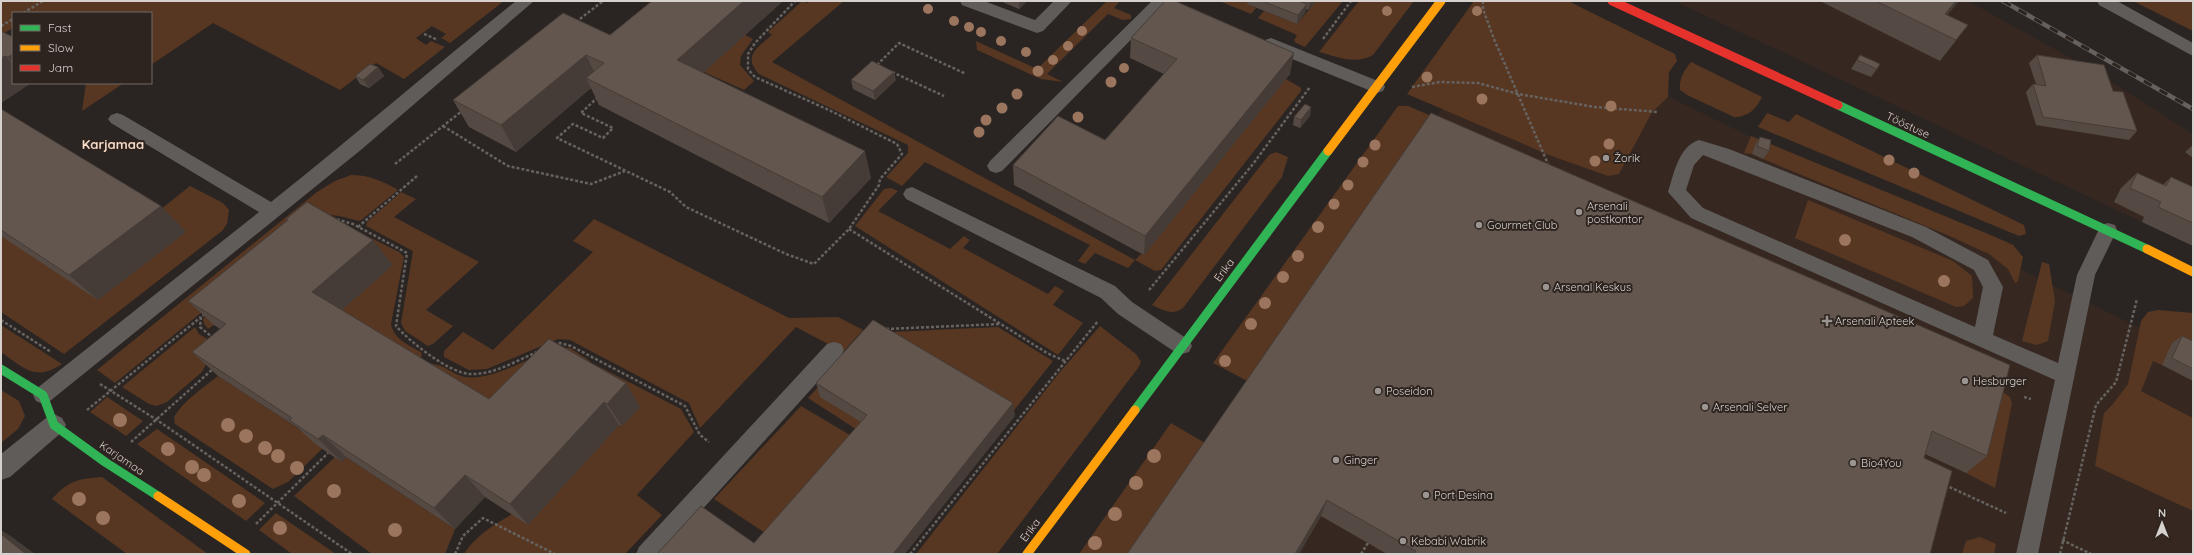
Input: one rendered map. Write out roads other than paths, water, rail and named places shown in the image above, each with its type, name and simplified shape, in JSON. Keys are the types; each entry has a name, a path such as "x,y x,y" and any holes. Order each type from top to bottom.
{"street":[{"name":"Erika","path":"1027,554 1441,1"},
{"name":"Tööstuse","path":"1612,1 2108,230 2193,272"},
{"path":"1,369 43,396 54,425 1,469"},
{"name":"Karjamaa","path":"54,425 105,462 246,554"}],"lane":[{"path":"43,396 356,144 416,91 526,1"},
{"path":"968,1 1037,26 1064,1"},
{"path":"2105,1 2193,50"},
{"path":"996,166 1167,2"},
{"path":"1254,38 1377,87"},
{"path":"118,119 272,211"},
{"path":"1982,338 1993,287 1981,265 1919,232 1723,154 1699,147 1686,162 1677,192 1697,213 2066,376"},
{"path":"912,194 1108,292 1125,308 1182,346"},
{"path":"2028,554 2086,275 2108,230"},
{"path":"647,554 834,350"}],"railway":[{"path":"2003,1 2193,109"}],"place":[{"name":"Žorik","path":"1606,158"},
{"name":"Arsenali postkontor","path":"1579,212"},
{"name":"Gourmet Club","path":"1479,225"},
{"name":"Arsenal Keskus","path":"1546,287"},
{"name":"Arsenali Apteek","path":"1827,321"},
{"name":"Hesburger","path":"1965,381"},
{"name":"Poseidon","path":"1378,391"},
{"name":"Arsenali Selver","path":"1705,407"},
{"name":"Ginger","path":"1336,460"},
{"name":"Bio4You","path":"1853,463"},
{"name":"Port Desina","path":"1426,495"},
{"name":"Kebabi Wabrik","path":"1403,541"}],"district":[{"name":"Karjamaa","path":"113,144"}]}
